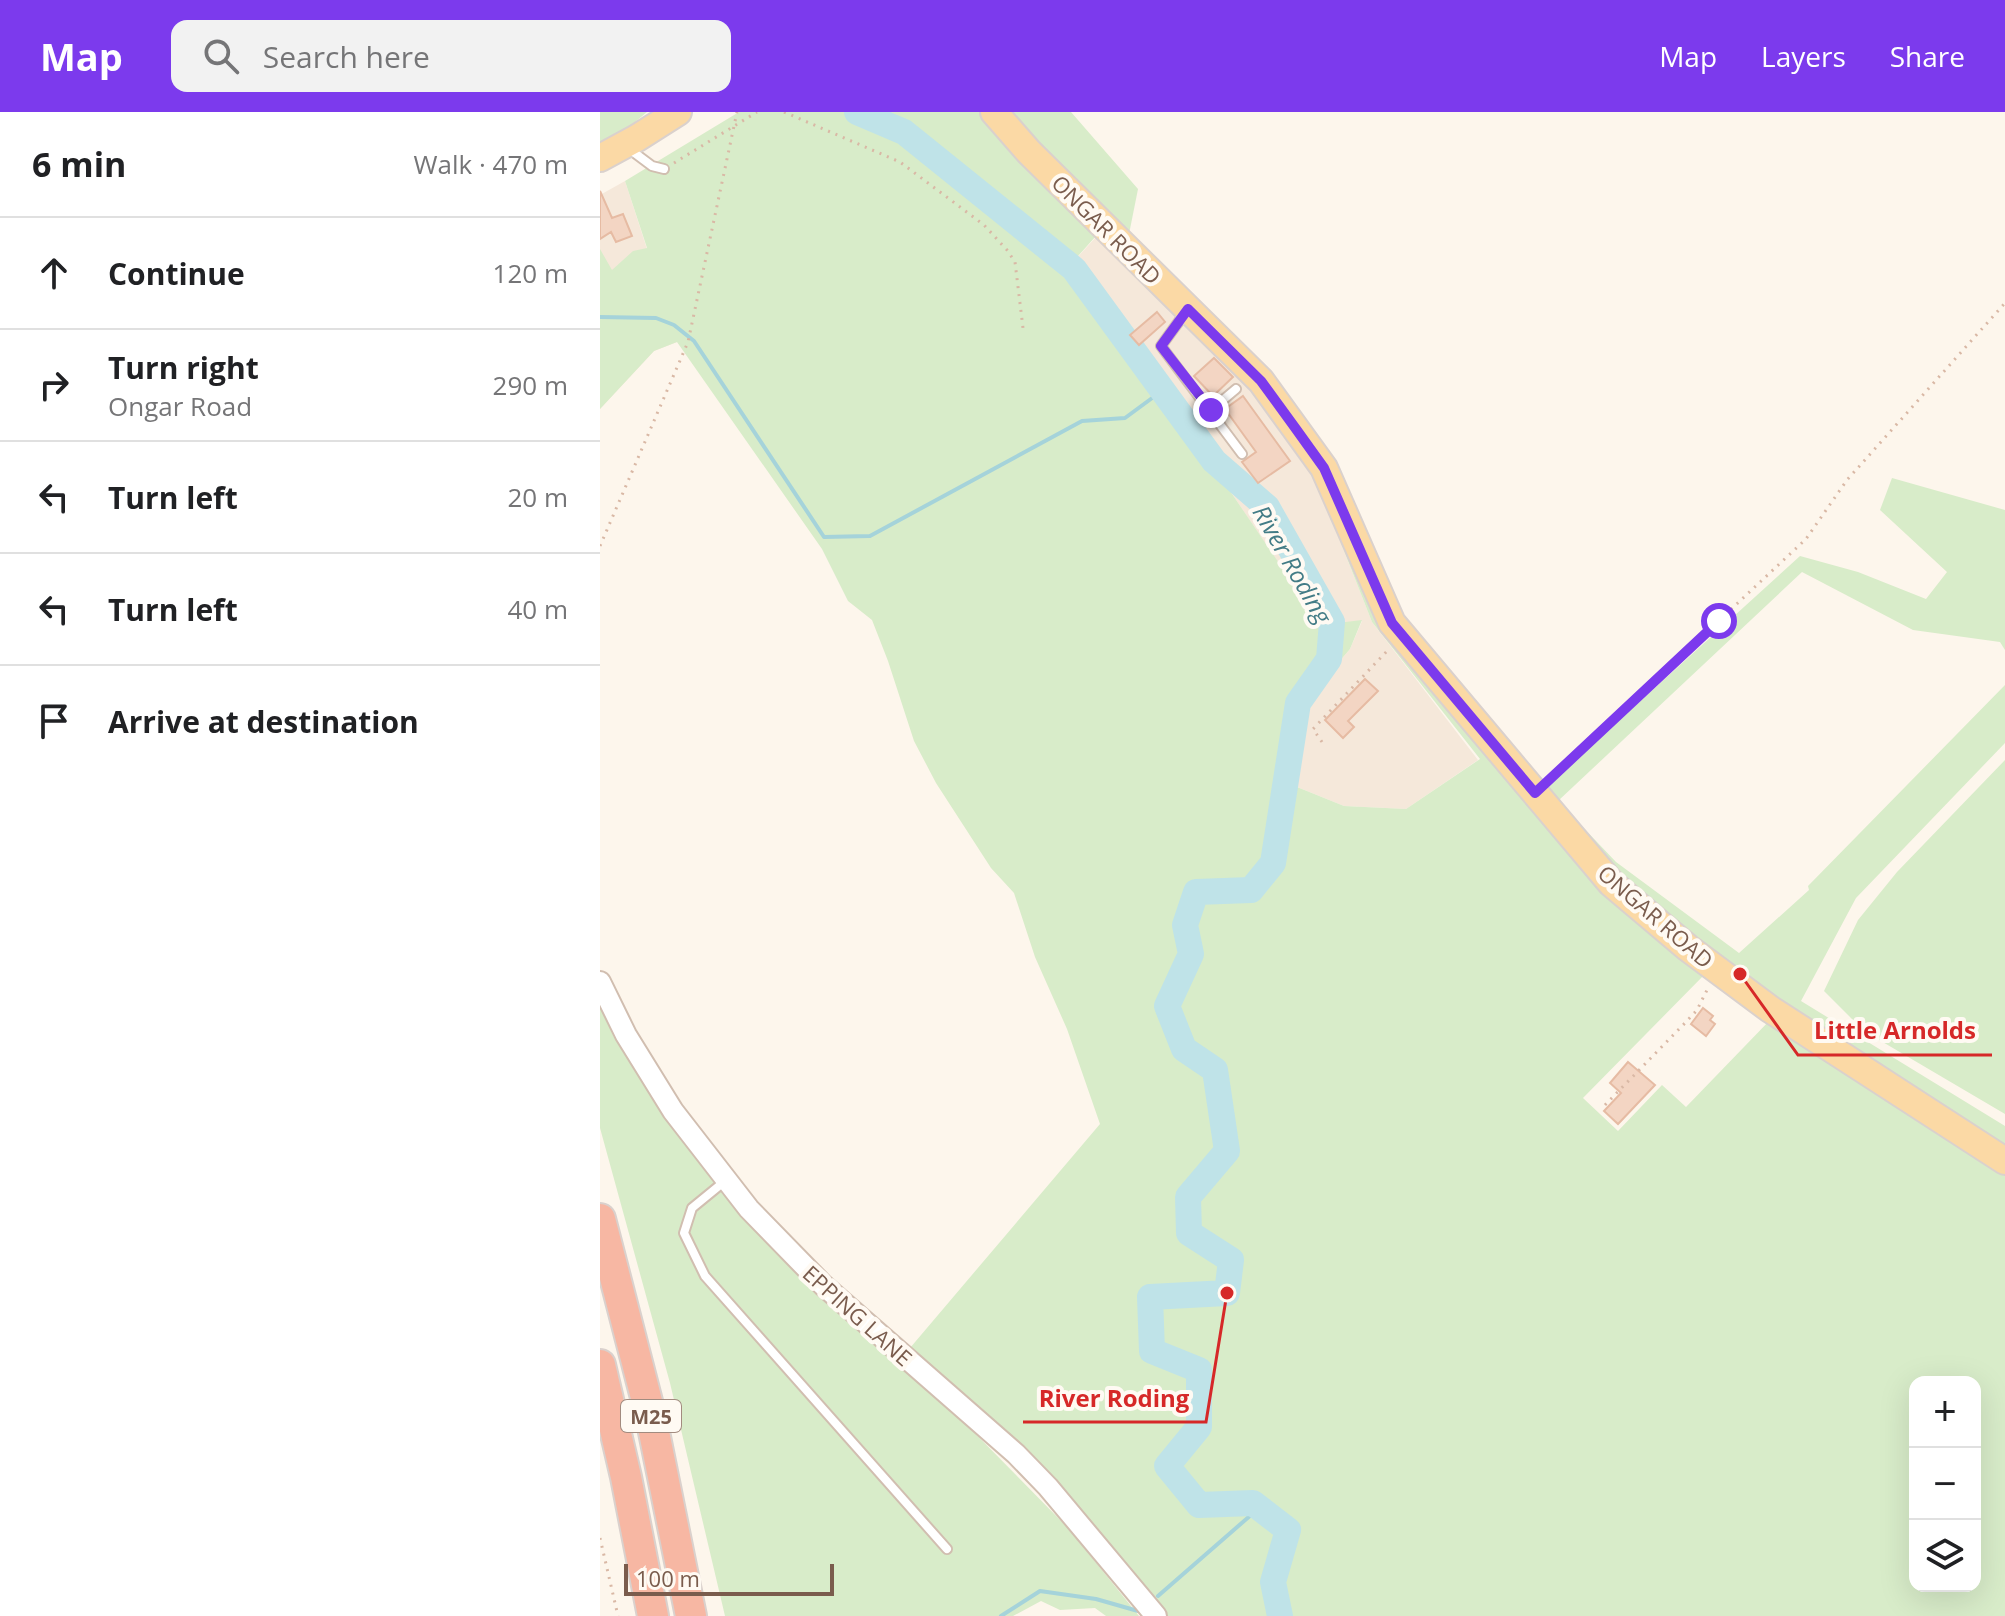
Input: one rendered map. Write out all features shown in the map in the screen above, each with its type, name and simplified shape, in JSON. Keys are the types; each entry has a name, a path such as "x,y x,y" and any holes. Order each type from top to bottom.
{"highway":[{"name":"M25","path":"600,1219 651,1417 691,1616"},
{"name":"M25","path":"600,1365 653,1616"}],"main road":[{"path":"600,158 678,112"},
{"name":"ONGAR ROAD","path":"994,112 1029,152 1261,381 1324,468 1392,623 1611,883 1770,1009 2005,1161"}],"street":[{"name":"EPPING LANE","path":"600,982 646,1069 696,1144 749,1209 823,1285 1016,1454 1048,1487 1156,1616"}],"lane":[{"path":"624,145 652,166 664,169"},
{"path":"1188,309 1161,346 1242,454"},
{"path":"1211,410 1236,389"},
{"path":"725,1181 692,1208 684,1233 705,1276 947,1549"}],"path":[{"path":"600,546 688,342 737,112"},
{"path":"664,169 757,112"},
{"path":"784,112 900,162 984,225 1015,262 1023,328"},
{"path":"1535,793 1806,539 1847,480 2005,303"},
{"path":"1322,742 1313,729 1402,635"},
{"path":"1605,1105 1697,1010 1718,970"},
{"path":"600,1538 618,1616"}],"shaded area":[{"path":"625,181 677,342 654,351 600,409 600,195"},
{"path":"1097,236 1253,385 1315,477 1372,622 1478,760 1406,809 1344,806 1297,787 1302,705 1350,649 1362,621 1321,626 1226,485 1105,323 1062,274"}],"green space":[{"path":"600,112 647,112 617,137 600,144"},
{"path":"739,112 1071,112 1138,189 1128,239 1264,374 1398,619 1543,792 1800,556 1858,572 1926,599 1947,572 1880,510 1892,478 2005,510 2005,650 2000,642 1913,630 1802,572 1558,801 1616,862 1739,953 1809,890 1808,886 2005,685 2005,743 1856,898 1801,1001 2005,1126 2005,1616 1165,1616 1062,1494 910,1348 1100,1124 1067,1029 1035,957 1014,893 991,868 936,783 914,741 872,620 848,601 822,549 677,342 654,351 600,409 600,249 612,270 633,251 647,248 625,181","holes":["1096,236 1253,385 1315,477 1372,622 1480,759 1406,809 1344,806 1297,787 1302,705 1350,649 1362,620 1321,625 1226,485 1105,323 1062,274","1708,971 1772,1018 1686,1107 1662,1085 1618,1131 1583,1098"]},
{"path":"2005,760 2005,1114 1864,1031 1824,991 1858,920 1897,872"},
{"path":"600,1006 614,1037 703,1168 735,1208 819,1291 955,1413 1068,1528 1139,1616 1106,1616 1095,1608 1060,1610 1041,1601 1013,1616 725,1616 670,1383 600,1128"}],"building":[{"path":"600,191 612,218 623,214 632,236 616,242 611,232 600,239"},
{"path":"1157,312 1165,322 1139,345 1130,335"},
{"path":"1214,358 1233,377 1213,396 1194,376"},
{"path":"1243,396 1290,461 1258,483 1242,462 1256,452 1225,409"},
{"path":"1365,679 1378,691 1348,721 1354,727 1343,738 1325,720"},
{"path":"1703,1008 1713,1016 1710,1020 1715,1024 1706,1036 1691,1024"},
{"path":"1628,1062 1655,1085 1618,1124 1604,1111 1621,1093 1610,1083"}],"waterway":[{"name":"River Roding","path":"857,112 904,132 1074,269 1214,461 1267,507 1332,622 1329,659 1298,703 1273,863 1251,890 1196,892 1185,925 1191,954 1167,1006 1184,1049 1215,1070 1227,1151 1188,1197 1189,1233 1231,1260 1227,1293 1150,1297 1152,1351 1199,1370 1199,1427 1167,1466 1199,1505 1253,1503 1288,1530 1273,1582 1280,1616"},
{"path":"600,317 656,318 674,325 694,341 824,537 870,536 1082,421 1125,418 1163,390"},
{"path":"1158,1596 1259,1508"},
{"path":"1001,1616 1040,1591 1096,1599 1138,1611"}],"place":[{"name":"Little Arnolds","path":"1740,974"},
{"name":"River Roding","path":"1227,1293"}],"route":[{"path":"1211,410 1161,346 1188,309 1261,381 1324,468 1392,623 1535,793 1719,621"}]}
